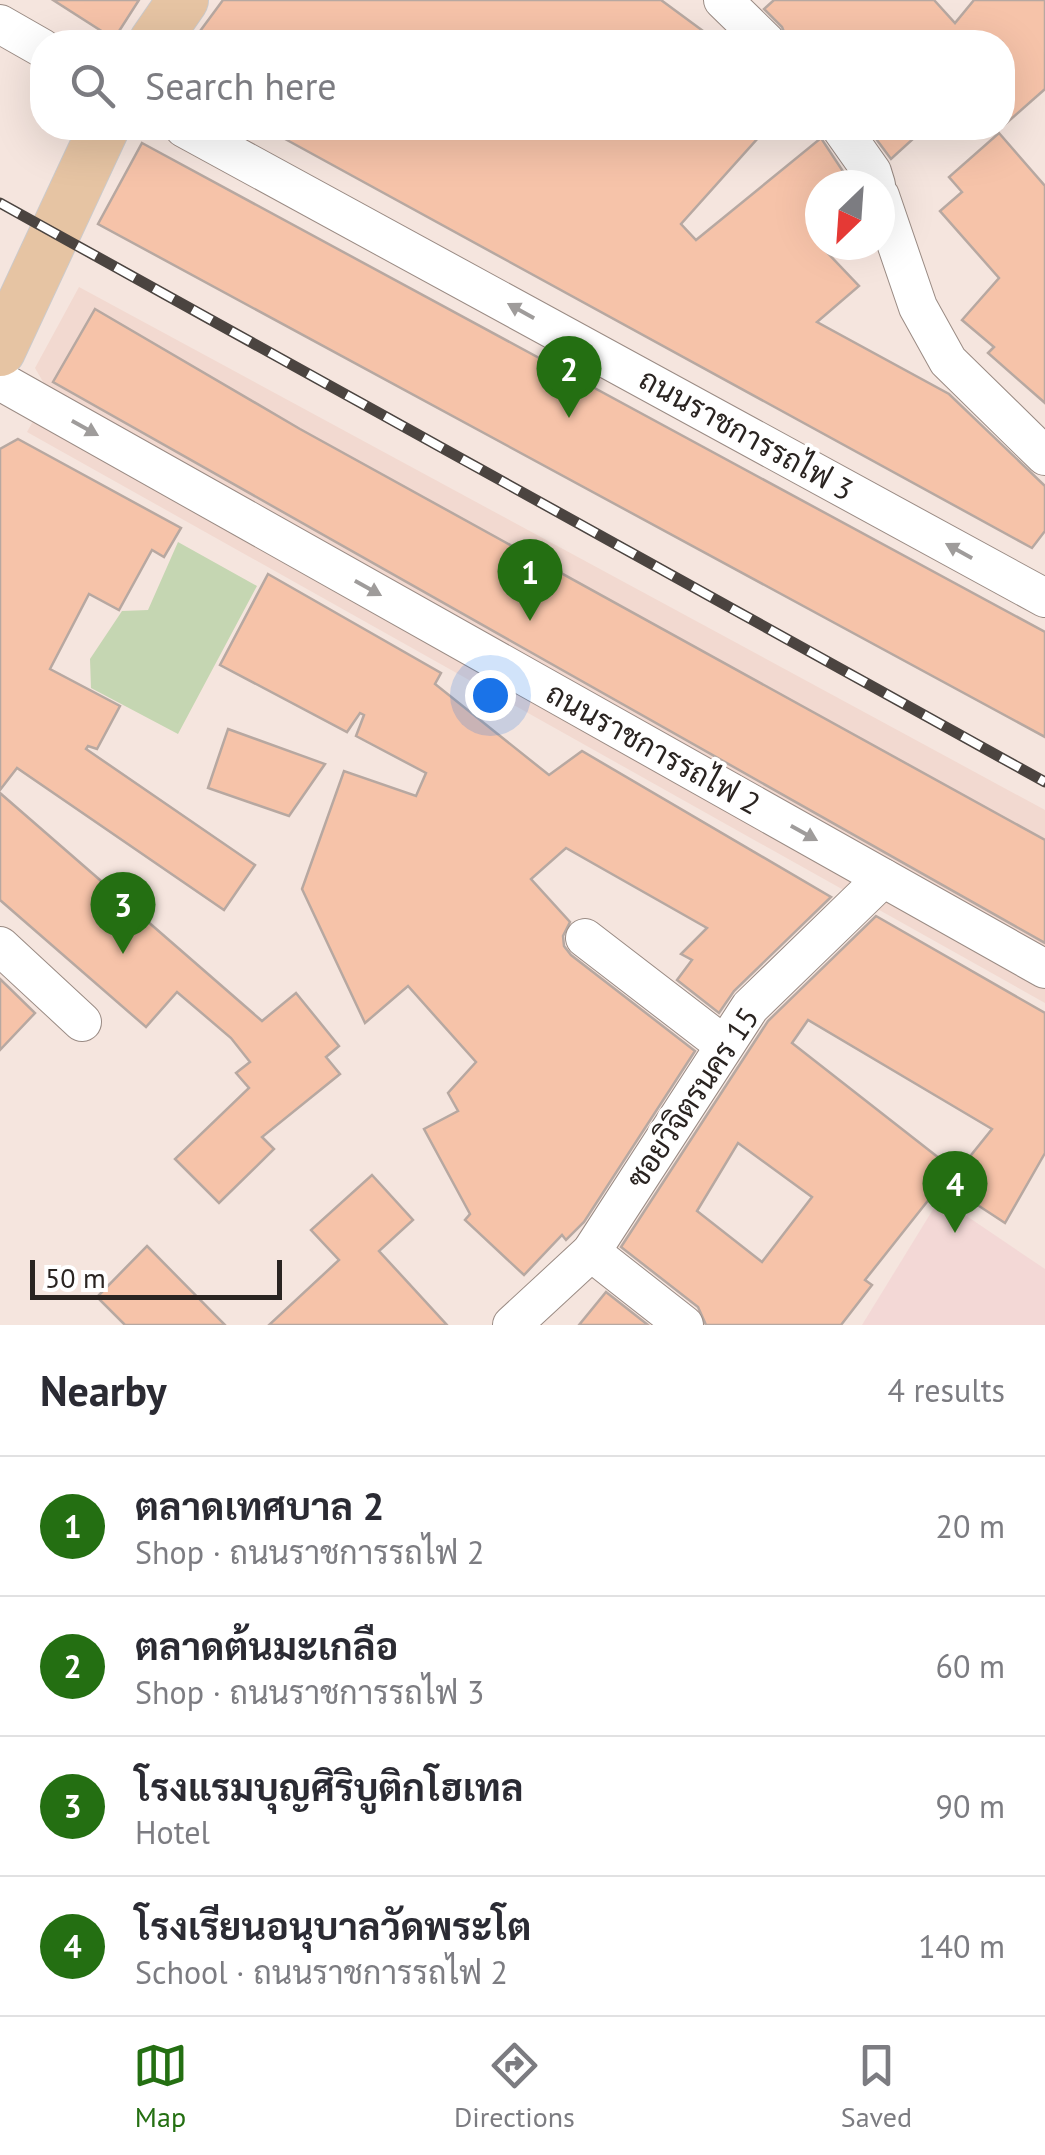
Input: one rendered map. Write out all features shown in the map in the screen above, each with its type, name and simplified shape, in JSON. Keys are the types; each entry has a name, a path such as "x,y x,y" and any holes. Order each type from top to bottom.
{"main road":[{"path":"162,30 183,0"},
{"path":"0,351 98,140"}],"street":[{"path":"722,0 753,30"},
{"path":"0,24 30,41"},
{"name":"ถนนราชการรถไฟ 3","path":"207,140 1039,582"},
{"path":"850,140 871,170"},
{"path":"895,240 918,307 948,361 1045,456"},
{"name":"ถนนราชการรถไฟ 2","path":"0,381 1045,969"},
{"name":"ซอยวิจิตรนคร 15","path":"512,1325 592,1252 750,1007 883,878"},
{"path":"585,938 724,1045"},
{"path":"0,946 82,1022"},
{"path":"592,1252 684,1325"}],"shaded area":[{"path":"79,287 1045,810 1045,1003 27,432 49,392 35,368"},
{"path":"940,1198 1045,1269 1045,1325 862,1325"}],"green space":[{"path":"178,542 257,586 178,734 91,688 90,659 122,611 148,610"}],"building":[{"path":"53,0 139,0 120,30 100,30"},
{"path":"223,0 661,0 702,30 201,30"},
{"path":"774,0 934,0 955,23 974,0 1045,0 1045,89 1015,116 1015,30 783,30 764,9"},
{"path":"287,140 756,140 681,224 696,240 822,140 842,170 805,170 805,260 834,260 859,286 817,322 949,394 1045,486 1045,531 1032,548"},
{"path":"877,140 912,140 891,159"},
{"path":"991,140 1005,140 1045,186 1045,403 988,353 994,347 962,320 999,278 940,211 962,192 949,177"},
{"path":"142,143 1045,632 1045,737 98,224"},
{"path":"95,309 300,429 1045,840 1045,943 53,382"},
{"path":"18,439 181,528 164,557 152,550 119,610 89,594 50,669 120,706 97,749 86,749 255,865 224,910 17,768 0,790 0,449"},
{"path":"268,574 441,673 435,684 549,775 582,751 831,897 734,991 719,1013 677,980 692,960 681,954 707,928 566,848 531,879 570,922 563,936 571,955 695,1051 584,1222 566,1240 562,1235 524,1275 465,1220 470,1214 424,1129 458,1111 448,1093 476,1062 408,986 365,1023 302,889 344,771 416,796 426,773 356,736 364,715 360,713 347,732 220,665"},
{"path":"228,729 325,764 289,816 208,788"},
{"path":"0,793 262,1021 296,993 339,1046 326,1057 340,1074 262,1137 274,1149 219,1203 175,1159 249,1088 236,1073 250,1062 231,1038 177,992 146,1027 0,900"},
{"path":"876,916 1045,1013 1045,1153 1005,1223 947,1185 992,1129 808,1020 792,1043 953,1169 865,1280 872,1285 841,1325 706,1325 698,1307 621,1247 768,1021","holes":["738,1143 812,1197 762,1262 697,1211"]},
{"path":"0,979 35,1013 0,1050"},
{"path":"372,1175 413,1220 379,1251 447,1325 269,1325 339,1260 311,1230"},
{"path":"147,1246 225,1325 125,1325 97,1297"},
{"path":"606,1292 648,1325 579,1325"}],"railway":[{"path":"0,203 1045,782"}],"place":[{"name":"ตลาดต้นมะเกลือ","path":"569,418"},
{"name":"ตลาดเทศบาล 2","path":"530,621"},
{"name":"โรงแรมบุญศิริบูติกโฮเทล","path":"123,954"},
{"name":"โรงเรียนอนุบาลวัดพระโต","path":"955,1233"}]}
